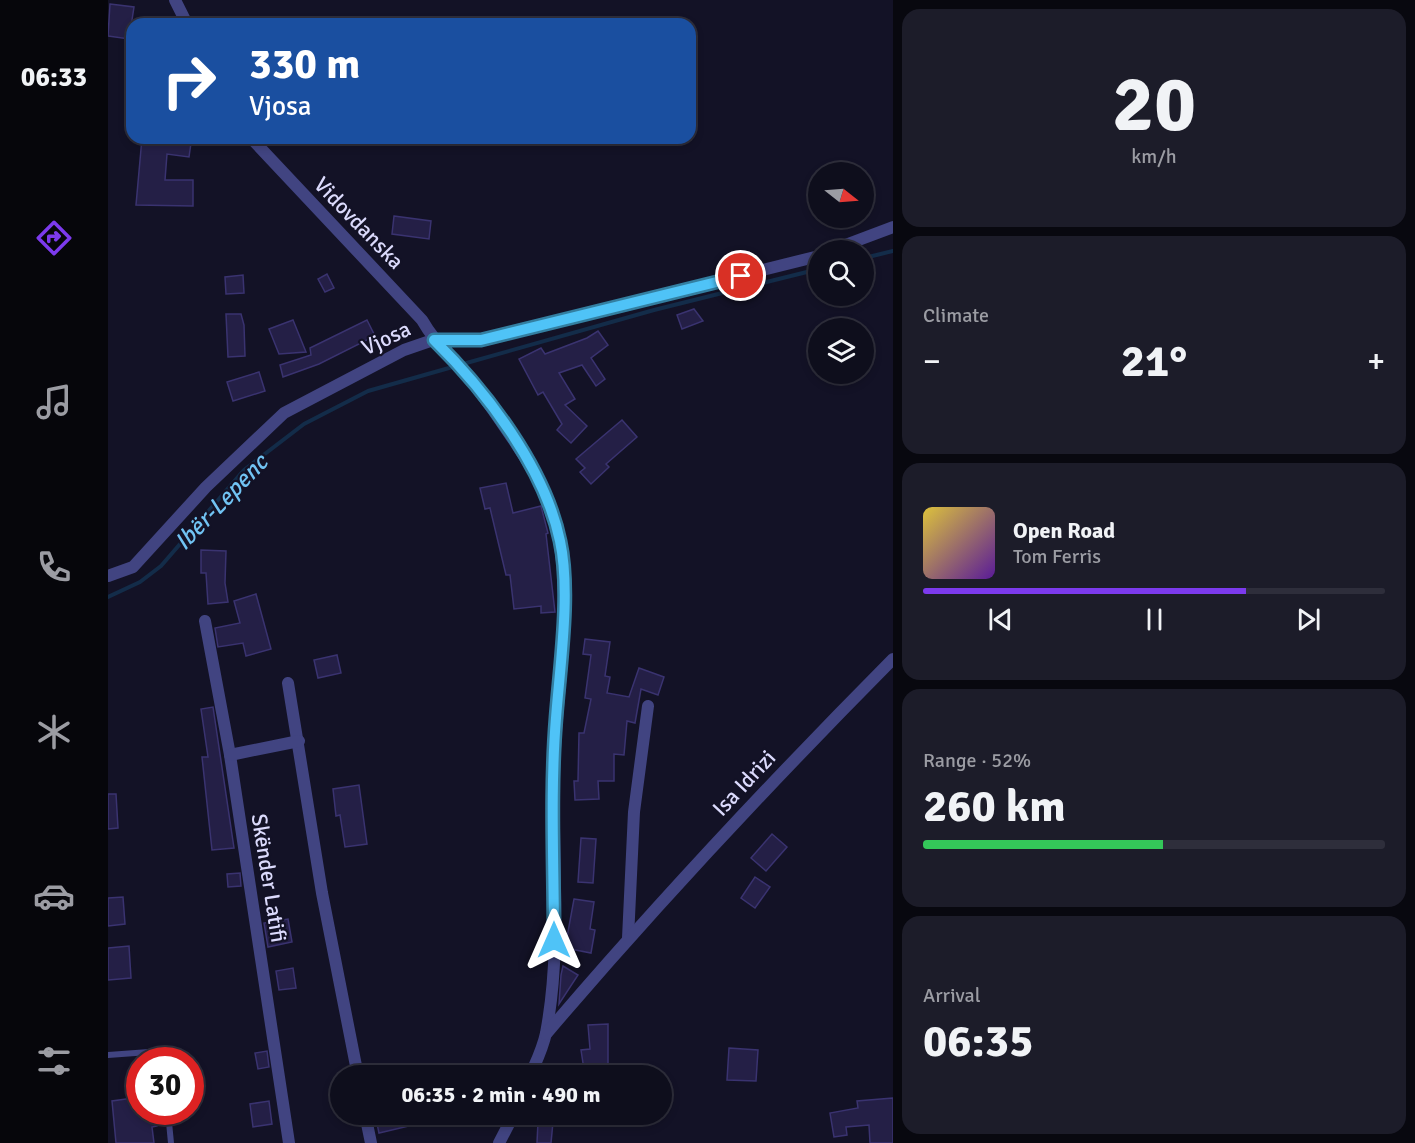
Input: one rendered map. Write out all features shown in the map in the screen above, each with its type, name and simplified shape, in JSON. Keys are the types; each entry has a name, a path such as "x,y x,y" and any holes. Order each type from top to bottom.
{"street":[{"path":"175,0 184,18"},
{"name":"Vidovdanska","path":"257,144 416,313 434,340 489,401 530,463 543,489 561,542 562,664 556,718 554,775 554,960 546,1034"},
{"path":"859,240 893,227"},
{"name":"Vjosa","path":"108,576 134,567 206,487 284,413 404,350 434,340 481,340 808,259"},
{"name":"Skënder Latifi","path":"205,621 230,755 289,1143"},
{"name":"Isa Idrizi","path":"546,1034 628,939 825,727 893,659"},
{"path":"288,683 299,741 321,893 356,1065"},
{"path":"628,939 634,812 648,706"},
{"path":"230,755 299,741"},
{"path":"534,1065 546,1034"},
{"path":"367,1125 371,1143"},
{"path":"499,1143 508,1125"}],"lane":[{"path":"108,1055 126,1054"},
{"path":"169,1125 171,1143"}],"building":[{"path":"110,4 134,7 132,18 126,18 126,39 108,36"},
{"path":"141,144 191,144 189,157 167,154 165,180 193,180 193,206 136,205"},
{"path":"394,216 431,221 429,239 392,234"},
{"path":"327,274 334,288 325,292 318,279"},
{"path":"243,275 244,293 226,294 225,277"},
{"path":"694,309 703,321 682,329 677,315"},
{"path":"226,314 241,314 244,325 245,356 228,357"},
{"path":"293,320 306,352 279,354 269,329"},
{"path":"367,320 375,336 319,364 283,377 280,365 311,355 310,348"},
{"path":"598,331 608,345 591,358 605,379 596,386 582,365 559,373 575,399 565,405 587,426 571,443 557,430 562,424 543,392 538,395 519,359 541,348 545,354 587,338"},
{"path":"259,372 265,391 233,401 227,382"},
{"path":"622,420 637,437 606,464 609,467 591,484 580,472 585,468 576,459"},
{"path":"506,483 513,513 541,506 548,533 546,534 555,612 541,613 541,606 514,609 510,575 506,575 490,508 485,509 480,488"},
{"path":"201,550 226,551 225,583 228,602 208,604 206,573 201,573"},
{"path":"256,594 271,649 246,656 243,643 218,647 215,628 240,623 234,601"},
{"path":"585,639 610,642 605,676 610,677 607,693 629,697 639,668 664,677 658,695 641,689 635,723 627,721 624,755 614,754 614,781 598,781 599,799 575,800 574,781 578,781 579,733 584,733 591,699 585,698 591,655 583,654"},
{"path":"337,655 341,673 318,678 314,660"},
{"path":"213,707 234,848 212,850 202,757 208,757 201,709"},
{"path":"359,785 367,844 345,847 340,815 336,816 333,789"},
{"path":"108,794 116,794 118,828 108,829"},
{"path":"772,834 787,847 766,871 751,858"},
{"path":"581,838 596,839 593,883 578,882"},
{"path":"240,873 241,886 228,887 227,874"},
{"path":"755,877 770,887 755,908 741,898"},
{"path":"123,897 125,924 108,926 108,898"},
{"path":"574,899 594,902 590,929 595,930 591,953 565,948"},
{"path":"288,919 292,942 268,947 264,923"},
{"path":"129,946 131,978 108,980 108,948"},
{"path":"563,966 578,975 559,1004 561,975"},
{"path":"293,968 296,988 279,990 276,971"},
{"path":"608,1024 608,1065 583,1065 581,1050 590,1049 588,1025"},
{"path":"729,1048 758,1050 756,1081 727,1080"},
{"path":"267,1051 269,1067 258,1069 255,1053"},
{"path":"893,1098 893,1143 870,1143 869,1125 846,1127 847,1135 834,1137 830,1113 858,1108 857,1101"},
{"path":"126,1099 126,1125 157,1125 152,1127 154,1143 116,1143 112,1101"},
{"path":"269,1101 272,1124 253,1127 250,1104"},
{"path":"377,1125 409,1125 409,1126 379,1133"},
{"path":"538,1125 553,1125 551,1143 537,1143"}],"waterway":[{"name":"Ibër-Lepenc","path":"874,256 893,251"},
{"name":"Ibër-Lepenc","path":"463,364 654,310 808,272"},
{"name":"Ibër-Lepenc","path":"108,597 140,582 161,566 244,470 304,424 368,391 456,366"}],"route":[{"path":"554,940 554,775 556,718 562,664 561,542 543,489 530,463 489,401 459,365 434,340 481,340 741,276"}]}
